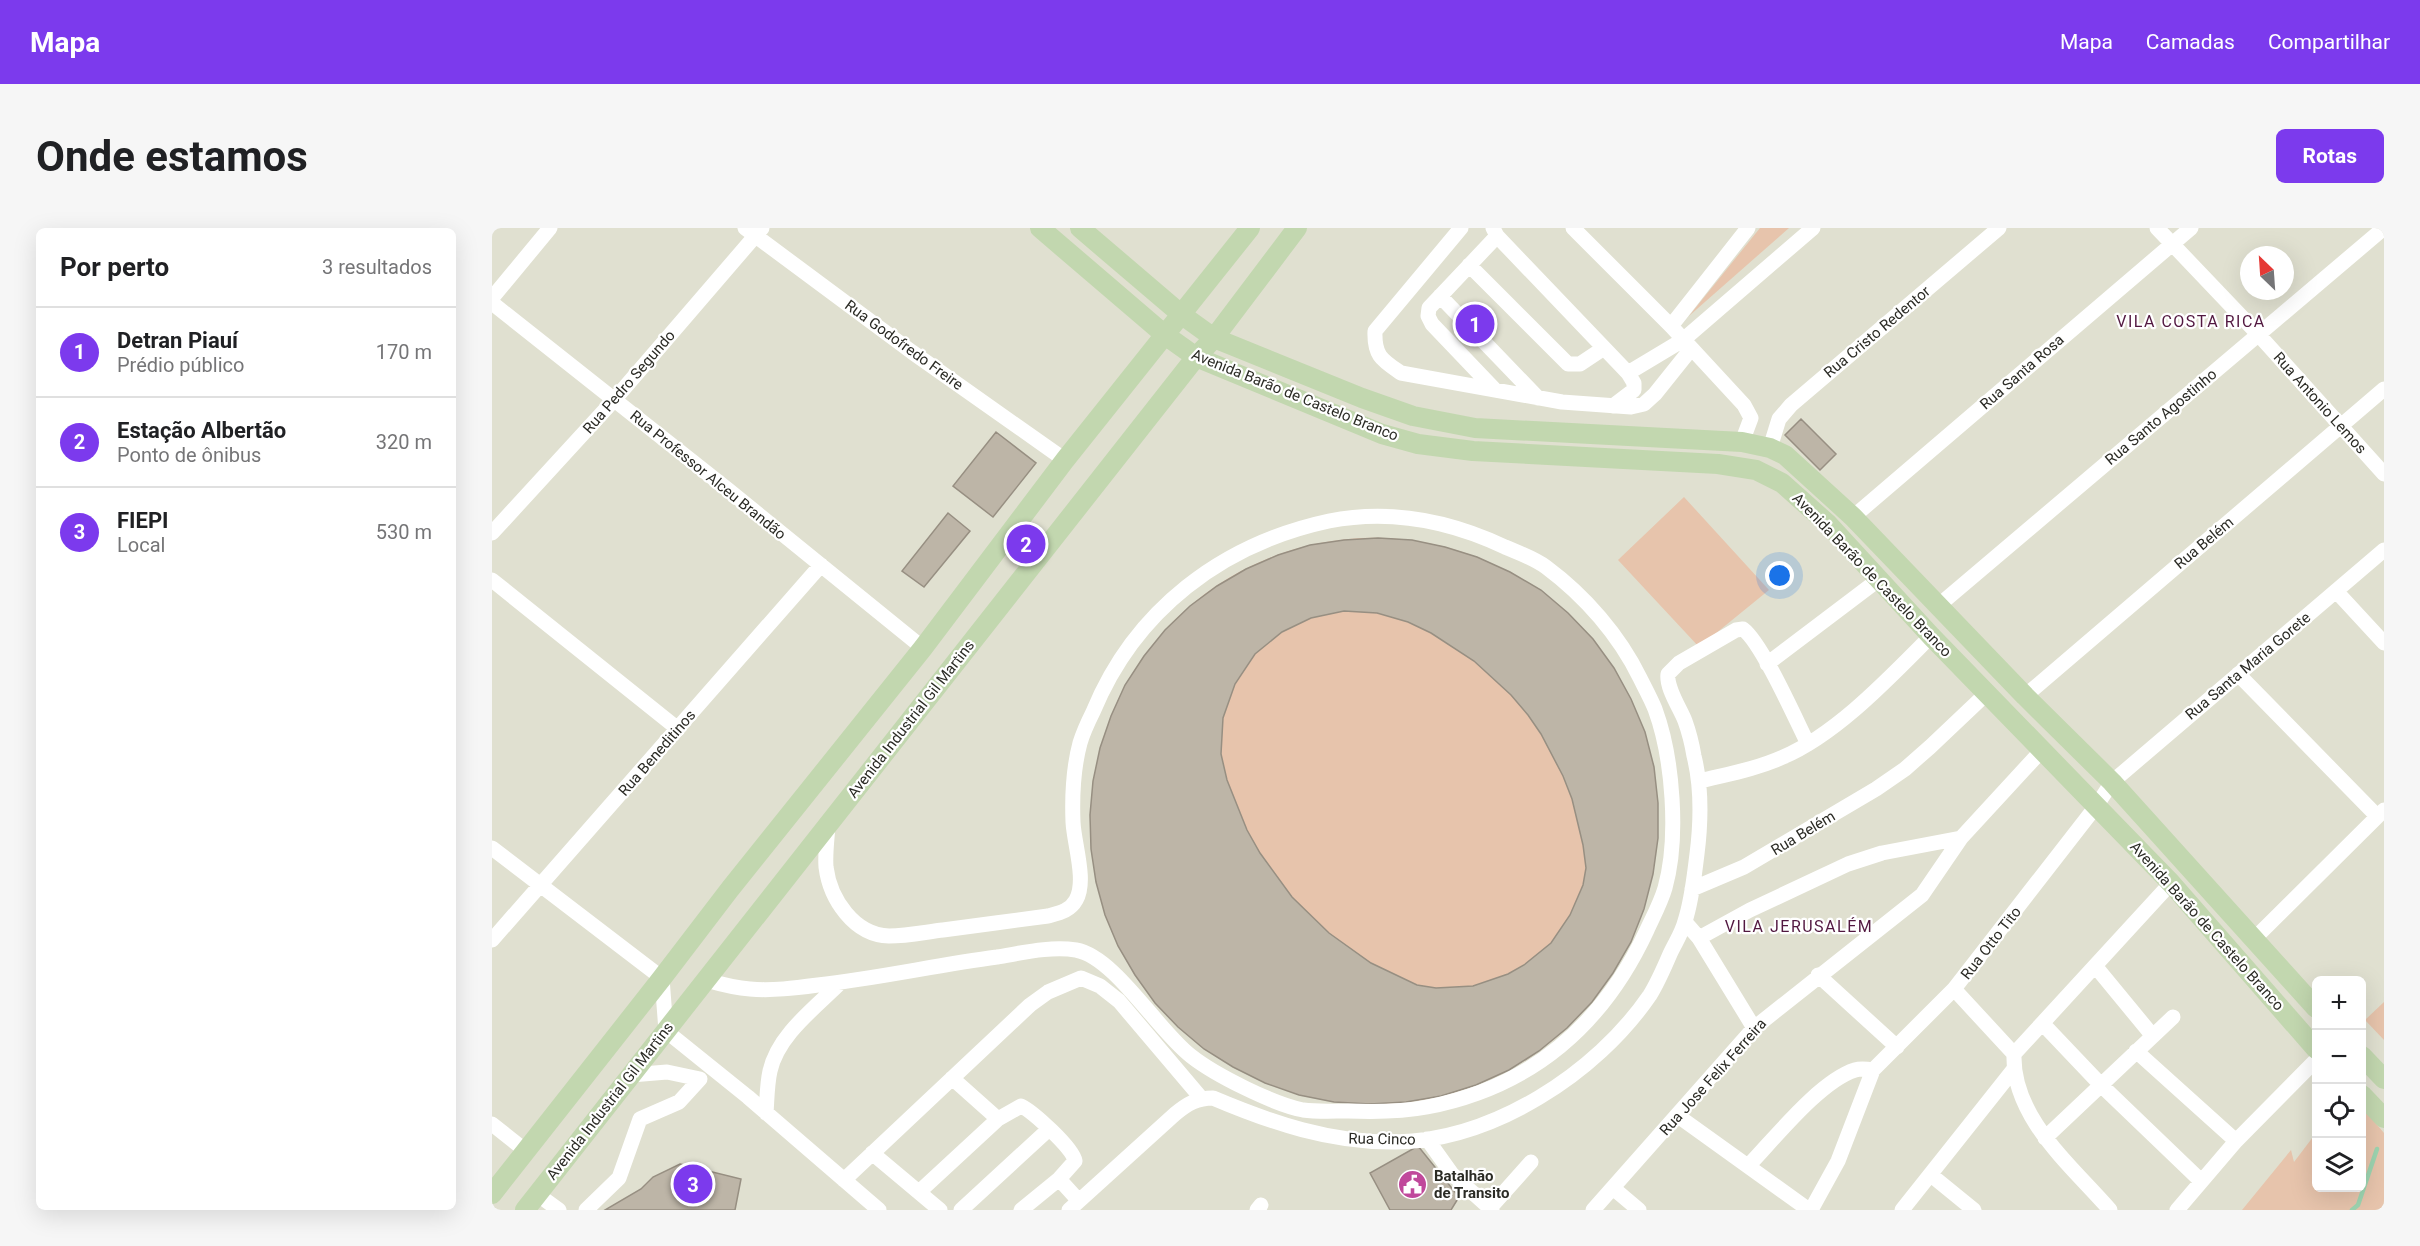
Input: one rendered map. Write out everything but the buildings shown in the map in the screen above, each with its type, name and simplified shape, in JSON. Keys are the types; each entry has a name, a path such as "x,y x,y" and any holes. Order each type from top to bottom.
{"main road":[{"name":"Avenida Barão de Castelo Branco","path":"1040,228 1165,335 1196,357 1382,434 1418,444 1473,451 1718,464 1756,471 1782,483 1827,524 1931,636 2171,883 2312,1044"},
{"name":"Avenida Barão de Castelo Branco","path":"1080,228 1182,315 1214,338 1362,398 1413,416 1450,425 1491,429 1742,442 1770,448 1792,460 1853,517 2025,696 2112,782 2312,1003"},
{"name":"Avenida Industrial Gil Martins","path":"525,1210 1196,357 1214,338 1297,228"},
{"path":"492,1194 730,889 923,648 1065,460 1247,230"},
{"path":"2366,1061 2384,1079"},
{"path":"2366,1100 2384,1118"}],"street":[{"path":"492,298 550,228"},
{"path":"1461,228 1375,332 1374,346 1382,360 1401,373 1538,398 1631,407 1644,404 1655,394 1687,345 1813,228"},
{"path":"1573,228 1671,326 1750,415 1742,442"},
{"path":"1671,326 1748,228"},
{"name":"Rua Cristo Redentor","path":"1770,448 1779,419 1791,405 1999,228"},
{"name":"Rua Antonio Lemos","path":"2157,228 2258,333 2384,474"},
{"name":"Rua Santa Rosa","path":"1853,517 2191,228"},
{"name":"Rua Santo Agostinho","path":"1938,606 2384,228"},
{"name":"Rua Pedro Segundo","path":"492,533 614,400 754,231"},
{"name":"Rua Godofredo Freire","path":"754,231 912,352 1065,460"},
{"path":"1494,390 1432,324 1428,316 1429,308 1469,265 1495,232 1628,373 1634,383 1634,390 1613,406"},
{"path":"1469,265 1568,364 1580,364 1604,348"},
{"path":"1440,296 1538,398"},
{"name":"Rua Professor Alceu Brandão","path":"492,303 923,648"},
{"path":"1628,373 1687,345"},
{"name":"Rua Belém","path":"2025,696 2384,390"},
{"path":"706,980 734,988 755,990 840,983 1046,950 1068,949 1091,955 1103,963 1189,1055 1254,1092 1301,1110 1367,1112 1427,1107 1460,1099 1520,1074 1544,1059 1597,1012 1626,971 1665,887 1672,834 1669,772 1656,711 1628,654 1593,608 1543,564 1490,540 1430,520 1389,515 1330,521 1255,544 1180,590 1134,637 1102,690 1080,742 1073,785 1073,816 1081,885 1075,904 1064,912 1048,916 888,936 875,933 853,922 843,913 833,892 826,868 828,826"},
{"name":"Rua Santa Maria Gorete","path":"2097,805 2112,782 2384,550"},
{"name":"Rua Beneditinos","path":"492,940 541,887 820,565"},
{"path":"492,580 678,729"},
{"path":"1767,664 1878,580"},
{"path":"2336,591 2384,643"},
{"path":"1754,1028 1699,938 1685,922 1697,852 1700,781 1686,723 1670,685 1668,674 1679,663 1736,630 1743,629 1748,633 1767,664 1808,744"},
{"path":"1700,781 1763,765 1808,744 1864,700 1931,636"},
{"path":"2238,674 2381,813 2255,938"},
{"name":"Rua Belém","path":"1692,889 1744,867 1876,789 1905,769 1987,693"},
{"name":"Rua Jose Felix Ferreira","path":"1593,1210 1754,1028 1818,975 1922,895 1961,838 2043,749"},
{"name":"Rua Otto Tito","path":"1873,1070 1954,989 2097,805"},
{"path":"1699,938 1750,910 1848,864 1882,853 1961,838"},
{"path":"492,848 662,978 666,1031 879,1210"},
{"path":"1902,1210 1931,1175 2043,1024 2171,883"},
{"name":"Rua Cinco","path":"1202,1099 1213,1098 1271,1121 1330,1137 1388,1141 1427,1139 1462,1130 1522,1108 1572,1075 1596,1055 1651,993 1685,922"},
{"path":"844,1180 1029,1005 1048,992 1082,978 1091,955"},
{"path":"2096,967 2152,1035"},
{"path":"1818,975 1897,1047"},
{"path":"1059,1179 1074,1205 1175,1114 1188,1104 1202,1099 1119,1001 1100,987 1082,978"},
{"path":"766,1113 770,1071 776,1054 798,1025 840,983"},
{"path":"1954,989 2014,1061 2028,1107 2045,1138 2110,1210"},
{"path":"2045,1138 2173,1017"},
{"path":"2043,1024 2101,1085 2200,1181"},
{"path":"2136,1051 2236,1141"},
{"path":"2177,1210 2236,1141 2312,1064"},
{"path":"1678,1116 1810,1210 1838,1161 1873,1070 1854,1070 1822,1090 1749,1165"},
{"path":"586,1210 619,1178 640,1119 679,1102 700,1079 667,1072 631,1075"},
{"path":"952,1078 998,1119"},
{"path":"919,1192 998,1119 1021,1106 1074,1156 1074,1164 1021,1210"},
{"path":"492,1145 497,1128 526,1151"},
{"path":"961,1210 1048,1129"},
{"path":"1427,1139 1452,1174 1491,1209 1532,1162"},
{"path":"872,1153 940,1210"},
{"path":"1931,1175 1974,1210"},
{"path":"1613,1188 1639,1210"},
{"path":"537,1194 559,1210"}],"shaded area":[{"path":"1760,228 1789,228 1689,316"},
{"path":"1684,497 1769,590 1699,647 1618,560"},
{"path":"1374,538 1429,543 1482,559 1531,585 1574,621 1610,664 1636,713 1652,766 1657,821 1652,876 1636,929 1610,978 1574,1021 1531,1057 1482,1083 1429,1099 1374,1104 1319,1099 1266,1083 1217,1057 1174,1021 1138,978 1112,929 1096,876 1091,821 1096,766 1112,713 1138,664 1174,621 1217,585 1266,559 1319,543"},
{"path":"2384,1002 2384,1040 2366,1021"},
{"path":"2366,1112 2384,1133 2384,1210 2242,1210 2291,1150 2294,1162 2312,1138 2312,1192 2366,1192"}],"waterway":[{"path":"2352,1210 2358,1205 2377,1149"}],"place":[{"name":"Detran Piauí","path":"1475,324"},
{"name":"Estação Albertão","path":"1026,544"},
{"name":"FIEPI","path":"693,1184"},
{"name":"Batalhão de Transito","path":"1413,1185"}],"district":[{"name":"VILA COSTA RICA","path":"2191,321"},
{"name":"VILA JERUSALÉM","path":"1799,926"}]}
